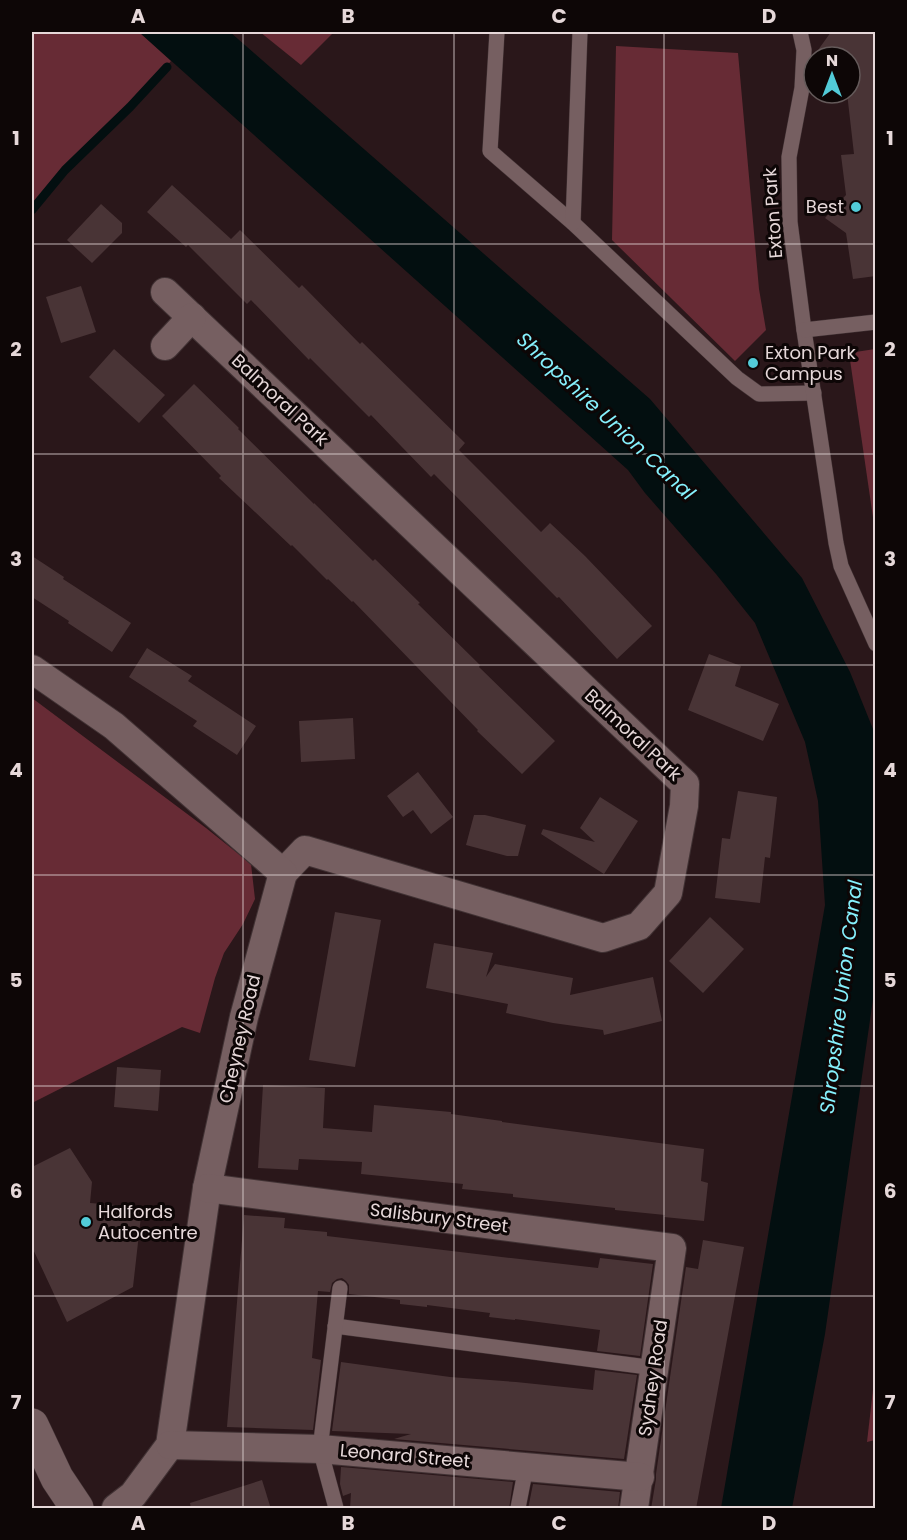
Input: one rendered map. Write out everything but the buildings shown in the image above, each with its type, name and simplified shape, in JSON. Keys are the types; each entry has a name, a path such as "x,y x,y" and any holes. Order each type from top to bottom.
{"street":[{"name":"Balmoral Park","path":"165,292 685,784 684,806 668,893 639,926 603,938 305,850 283,873"},
{"path":"165,346 192,317"},
{"path":"32,669 114,726 283,873"},
{"name":"Cheyney Road","path":"116,1509 134,1495 170,1445 207,1188 244,1017 283,873"},
{"name":"Salisbury Street","path":"207,1188 672,1248"},
{"name":"Sydney Road","path":"634,1509 672,1248"},
{"path":"32,1425 57,1478 77,1509"},
{"name":"Leonard Street","path":"170,1445 320,1449 640,1477"}],"lane":[{"path":"496,32 490,151 573,223 737,378 759,394 814,393"},
{"path":"573,223 580,32"},
{"name":"Exton Park","path":"800,32 804,50 802,88 789,157 790,222 836,543 841,566 876,644"},
{"path":"804,330 876,322"},
{"path":"336,1509 320,1449 340,1288"},
{"path":"335,1326 655,1368"},
{"path":"518,1509 526,1467"}],"shaded area":[{"path":"32,32 139,32 171,61 130,107 65,170 32,210"},
{"path":"260,32 334,32 301,65"},
{"path":"616,46 738,53 759,289 766,330 735,361 612,240"},
{"path":"876,349 875,531 849,353"},
{"path":"32,698 251,864 255,899 243,924 224,953 200,1033 182,1027 32,1103"},
{"path":"875,1372 875,1440 867,1442"}],"water":[{"name":"Shropshire Union Canal","path":"139,32 230,32 650,399 802,578 850,672 875,734 875,985 825,1334 792,1508 721,1508 825,905 818,801 805,742 755,623 628,470"}],"waterway":[{"path":"32,210 65,170 130,107 167,67"}],"place":[{"name":"Best","path":"856,207"},
{"name":"Exton Park Campus","path":"753,363"},
{"name":"Halfords Autocentre","path":"86,1222"}]}
